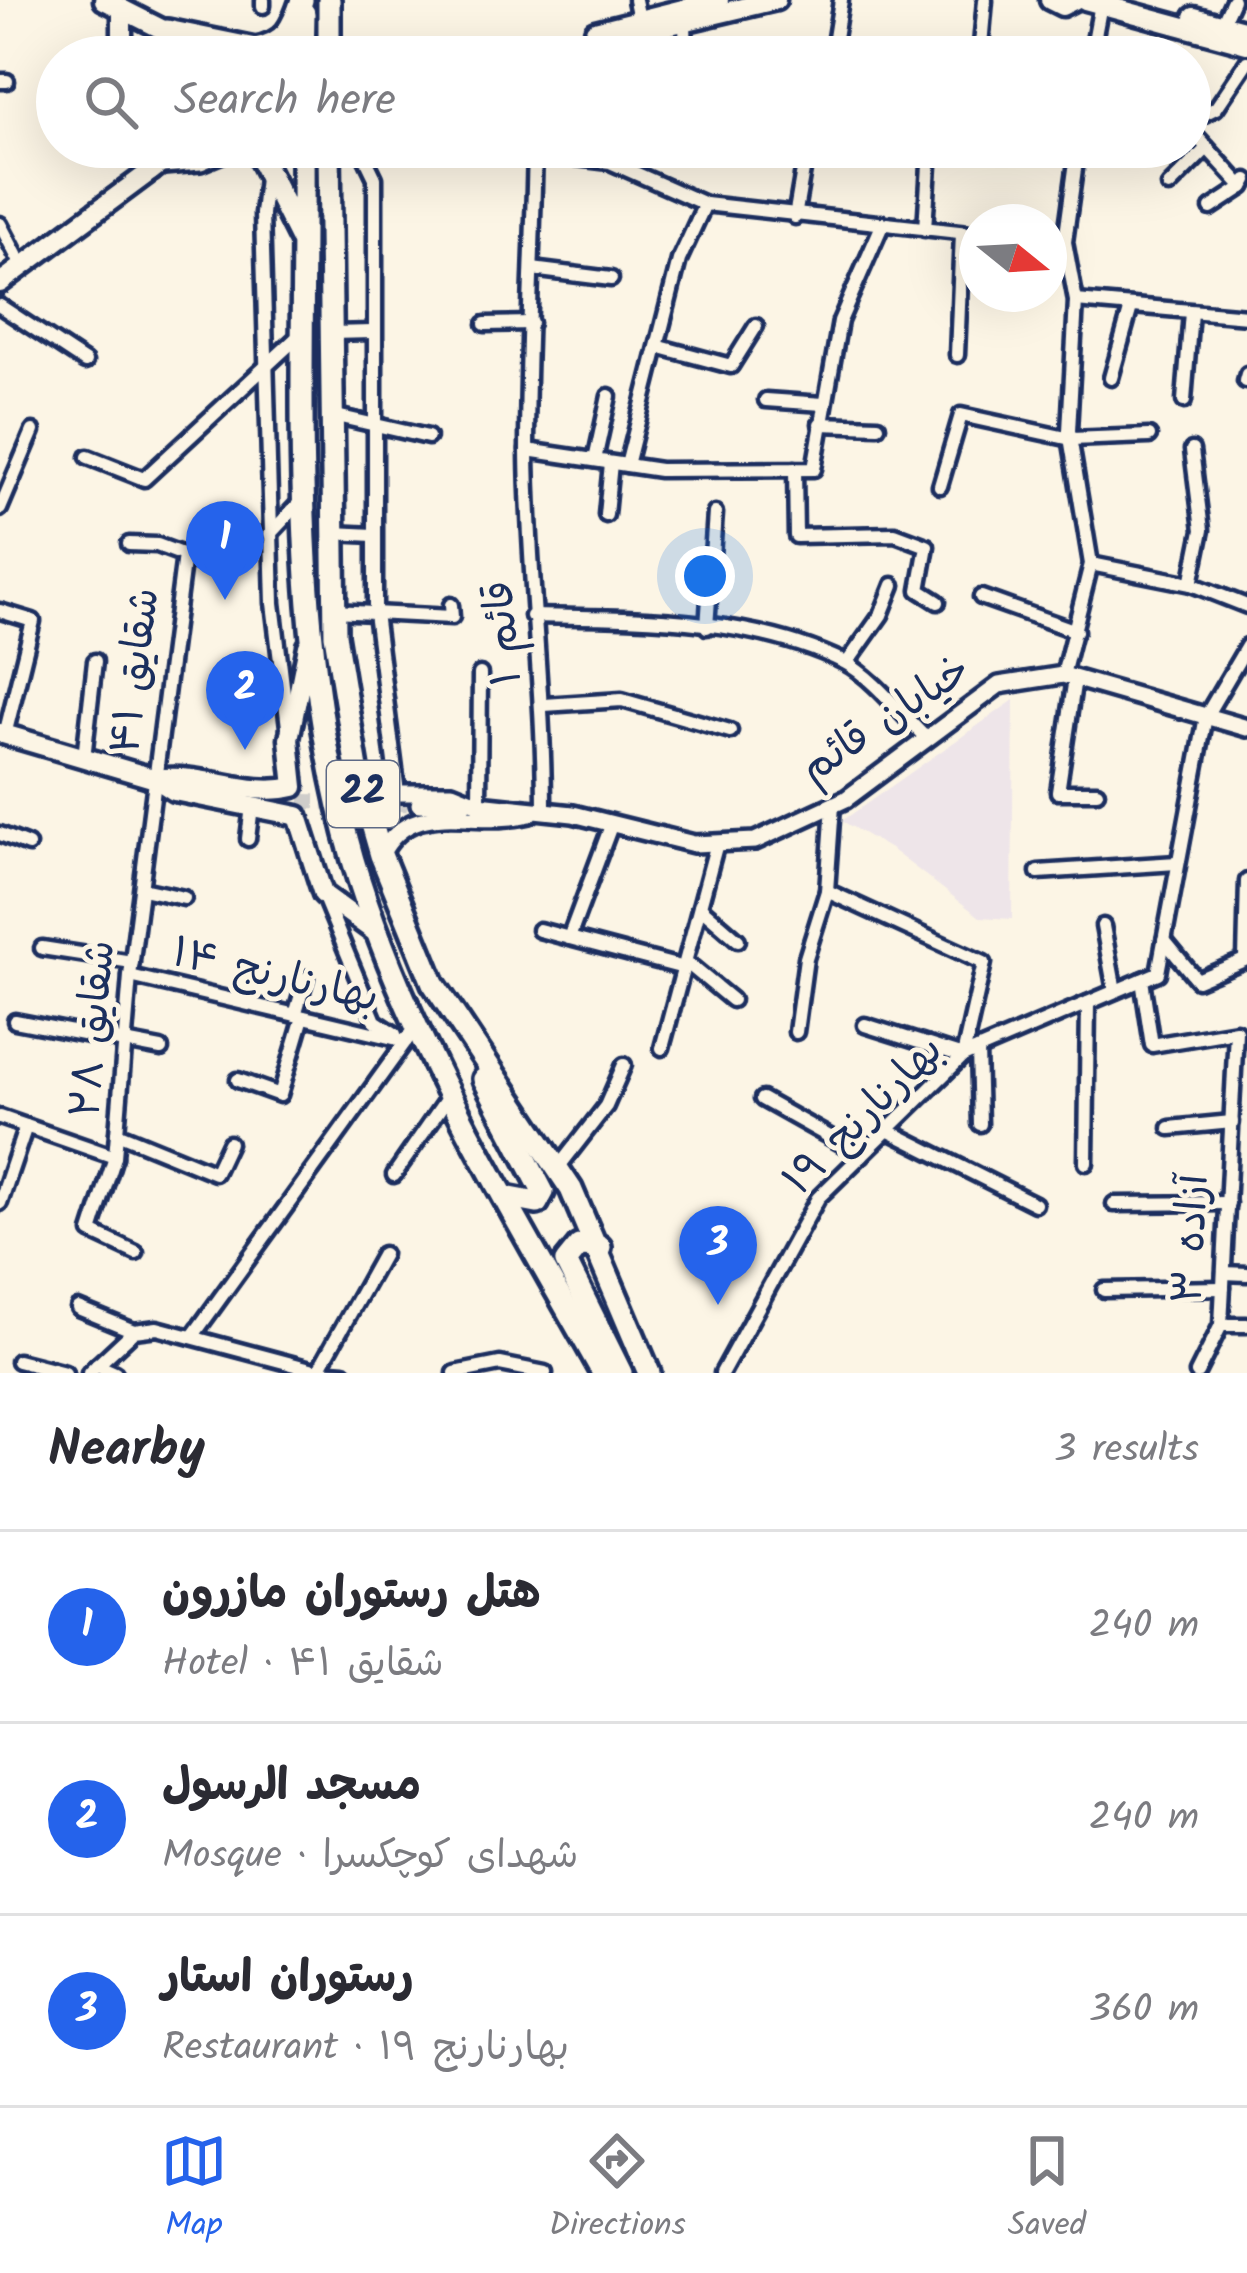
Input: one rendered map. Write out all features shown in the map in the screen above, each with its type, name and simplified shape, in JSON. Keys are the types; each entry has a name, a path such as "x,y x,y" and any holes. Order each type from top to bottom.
{"highway":[{"path":"282,36 293,27 303,0"},
{"path":"303,0 303,36"},
{"path":"167,31 191,36"},
{"path":"268,168 304,244"},
{"name":"22","path":"303,168 310,633 330,766 411,1034 451,1093 603,1373"},
{"name":"22","path":"329,168 334,611 358,775 381,855 433,983 557,1169 600,1247 650,1373"},
{"path":"329,177 333,168"},
{"path":"458,1018 543,1192 537,1203 505,1197"},
{"path":"600,1247 579,1246 566,1262 621,1373"}],"main road":[{"path":"562,36 638,10 719,0"},
{"path":"629,36 776,0"},
{"path":"1050,0 1062,6 1074,0"},
{"path":"1130,0 1247,31"},
{"path":"1096,1 1247,44"},
{"path":"113,4 177,36"},
{"path":"113,4 118,36"},
{"path":"0,283 156,168"},
{"path":"252,798 294,787 289,739 310,633"},
{"path":"2,738 157,779 176,776 287,811 304,823 323,894 379,935"}],"street":[{"path":"835,36 841,0"},
{"path":"982,36 985,0"},
{"path":"1222,24 1233,0"},
{"path":"1093,36 1096,1"},
{"path":"686,23 686,36"},
{"path":"1211,111 1247,62"},
{"path":"1211,152 1245,183 1211,208"},
{"path":"262,168 270,534 289,739"},
{"path":"370,168 375,178 376,614 398,793"},
{"name":"قائم ۱","path":"535,168 527,450 532,616 544,705 544,810"},
{"path":"623,168 704,204 959,232"},
{"path":"795,217 803,168"},
{"path":"925,229 929,168"},
{"path":"1067,227 1075,168"},
{"path":"1169,186 1187,168"},
{"path":"627,465 679,260 704,204"},
{"path":"0,224 22,266"},
{"path":"527,450 627,465 814,469 840,321 884,224"},
{"path":"1067,253 1076,301 1070,439 1091,564 1069,676 1058,792 1097,791"},
{"path":"532,269 611,279"},
{"path":"1076,301 1247,316"},
{"path":"0,305 85,362"},
{"path":"1112,379 1131,307"},
{"path":"957,355 962,312"},
{"path":"1184,401 1191,313"},
{"path":"485,324 531,323"},
{"path":"660,347 731,366 756,326"},
{"path":"88,457 144,479 304,331"},
{"path":"330,333 373,332"},
{"path":"595,460 609,396"},
{"path":"766,400 823,404"},
{"path":"331,415 428,437"},
{"path":"940,486 961,415 1070,439 1149,436"},
{"path":"820,424 878,426"},
{"path":"0,509 4,482 33,431"},
{"path":"1191,584 1202,530 1192,449"},
{"path":"606,515 611,463"},
{"path":"795,470 796,536 896,534 927,546 919,590 938,602"},
{"path":"270,534 305,497"},
{"path":"706,627 715,513"},
{"path":"331,533 374,535"},
{"name":"شقایق ۴۱","path":"129,544 157,545 184,555 157,779"},
{"path":"1091,564 1191,584 1247,606"},
{"path":"847,663 881,616 893,585"},
{"path":"981,596 1076,631"},
{"path":"334,611 452,617 452,605"},
{"path":"0,611 33,621 2,738"},
{"path":"532,616 625,617 748,631 847,663 926,738"},
{"path":"1142,980 1157,973 1206,716 1247,646"},
{"path":"84,758 95,661"},
{"path":"419,804 478,803 480,674"},
{"name":"خیابان قائم","path":"358,775 398,793 452,794 694,844 755,841 833,805 999,685 1069,676 1247,728"},
{"path":"544,705 622,700 730,731"},
{"name":"شقایق ۲۸","path":"136,1253 91,1232 115,1157 131,969 157,779"},
{"path":"248,839 252,798"},
{"path":"796,1032 806,958 827,891 833,805"},
{"path":"381,855 391,835 409,819 524,816 544,810"},
{"path":"569,938 612,824"},
{"path":"0,834 28,844"},
{"path":"662,1048 717,843"},
{"path":"1038,872 1177,863"},
{"path":"1164,940 1197,980 1246,959 1247,881"},
{"path":"142,889 184,898"},
{"path":"827,891 983,963 963,1056 865,1025"},
{"path":"192,1337 411,1034 375,1021 323,894"},
{"path":"700,908 738,940"},
{"path":"1103,926 1115,991"},
{"path":"539,930 685,965 731,1000"},
{"name":"بهارنارنج ۱۴","path":"42,948 299,1016 411,1034"},
{"path":"238,1081 280,1095 306,978"},
{"name":"بهارنارنج ۱۹","path":"723,1373 818,1198 963,1056 1142,980"},
{"name":"آزاده ۳","path":"1142,980 1152,1046 1236,1030 1241,1055 1229,1168 1221,1325 1197,1373"},
{"path":"1086,1163 1088,1003"},
{"path":"15,1022 161,1049"},
{"path":"979,1050 980,1124"},
{"path":"557,1169 606,1106 624,1065"},
{"path":"394,1174 451,1093"},
{"path":"762,1099 862,1155"},
{"path":"1170,1128 1237,1115"},
{"path":"0,1117 115,1157"},
{"path":"0,1203 26,1126"},
{"path":"887,1130 1035,1204"},
{"path":"117,1133 215,1173 229,1144"},
{"path":"1229,1168 1247,1169"},
{"path":"1114,1204 1228,1203"},
{"path":"317,1371 383,1254"},
{"path":"1224,1273 1247,1274"},
{"path":"1104,1290 1223,1288"},
{"path":"78,1308 134,1331 157,1328 317,1371 344,1373"},
{"path":"1221,1325 1247,1325"},
{"path":"93,1369 134,1331"},
{"path":"18,1361 65,1373"},
{"path":"454,1373 500,1364 545,1373"},
{"path":"93,1369 115,1373"}],"shaded area":[{"path":"1014,700 1012,919 980,917 892,850 842,821"}],"tunnel":[{"path":"277,801 419,804"}],"place":[{"name":"هتل رستوران مازرون","path":"225,600"},
{"name":"مسجد الرسول","path":"245,750"},
{"name":"رستوران استار","path":"718,1305"}]}
